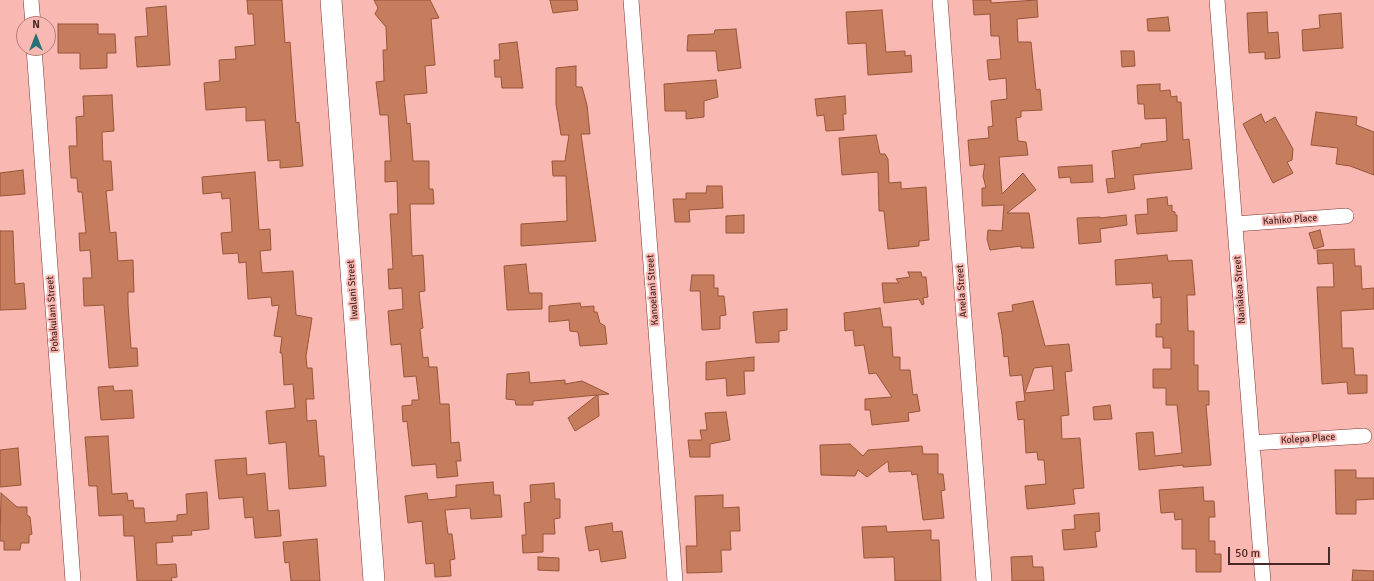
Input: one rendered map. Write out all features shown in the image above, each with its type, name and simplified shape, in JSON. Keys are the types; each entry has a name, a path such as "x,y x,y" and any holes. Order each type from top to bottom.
{"street":[{"path":"31,0 32,16"},
{"name":"Iwalani Street","path":"331,0 374,581"},
{"name":"Kanoelani Street","path":"631,0 675,581"},
{"name":"Anela Street","path":"940,0 984,581"},
{"name":"Naniakea Street","path":"1217,0 1263,581"},
{"name":"Pohakulani Street","path":"35,56 72,581"},
{"name":"Kahiko Place","path":"1235,224 1346,216"},
{"name":"Kolepa Place","path":"1252,443 1364,436"}],"building":[{"path":"247,0 282,0 285,43 290,42 296,123 299,122 303,166 280,168 280,160 268,161 265,120 246,121 246,107 206,110 204,83 220,81 219,60 236,59 235,47 255,45 253,14 248,14"},
{"path":"374,0 430,0 439,18 431,19 435,65 425,66 427,93 404,95 407,124 410,123 413,161 429,161 429,189 433,189 434,204 410,204 412,256 423,255 425,291 419,292 423,328 420,329 423,358 428,357 429,367 437,367 440,404 449,404 451,443 459,442 461,461 456,461 458,476 437,478 436,464 412,466 407,421 403,422 402,406 412,405 412,400 419,400 416,376 404,377 401,344 391,345 388,311 403,309 402,288 389,289 388,269 393,269 390,214 398,214 397,181 385,182 385,161 391,161 388,115 380,115 376,82 384,81 383,50 387,50 386,27 375,14 378,8"},
{"path":"550,0 577,0 578,10 553,13"},
{"path":"973,0 991,0 991,3 1037,0 1038,17 1017,19 1018,42 1031,42 1036,90 1040,89 1042,110 1021,111 1021,117 1016,118 1018,141 1026,142 1028,155 999,157 1002,194 1023,173 1036,190 1007,213 1029,213 1034,248 1021,248 1021,246 990,250 987,239 988,230 1002,231 1004,205 982,206 982,188 986,188 983,176 985,164 970,166 968,140 989,138 988,127 993,126 991,101 1007,99 1006,78 989,80 987,60 1001,59 999,36 991,36 990,14 974,15"},
{"path":"166,6 170,65 137,67 135,37 148,36 146,8"},
{"path":"882,10 886,52 905,51 905,56 911,55 912,72 868,75 866,43 848,44 846,12"},
{"path":"1267,12 1268,33 1278,32 1280,58 1265,59 1265,52 1249,53 1247,13"},
{"path":"1341,13 1343,48 1303,51 1302,30 1320,28 1319,15"},
{"path":"1168,17 1170,31 1148,31 1147,19"},
{"path":"58,24 98,24 98,34 115,34 116,53 107,53 107,68 80,69 80,53 58,53"},
{"path":"736,29 741,68 718,71 716,51 687,51 688,35 714,34 715,30"},
{"path":"517,42 523,88 502,88 501,77 495,77 494,60 500,60 499,44"},
{"path":"1121,51 1134,51 1135,66 1122,67"},
{"path":"576,66 576,87 582,87 587,105 590,134 581,134 596,241 521,246 521,224 567,221 566,176 553,176 552,161 565,161 569,135 561,135 556,104 556,68"},
{"path":"716,80 718,97 704,101 704,117 686,119 686,111 665,111 664,84"},
{"path":"1160,84 1160,91 1170,90 1171,97 1177,96 1177,102 1181,102 1183,140 1189,139 1192,169 1133,175 1135,189 1108,193 1106,179 1115,178 1112,151 1141,147 1141,144 1167,141 1166,118 1145,119 1144,104 1138,104 1137,85"},
{"path":"112,95 114,131 102,132 103,161 111,161 113,190 106,191 110,233 116,232 118,261 133,260 134,292 128,292 128,304 131,348 137,348 138,366 109,368 104,305 84,306 83,278 92,278 90,250 80,251 79,233 86,233 82,192 78,192 77,178 71,178 69,146 77,146 76,117 84,116 83,96"},
{"path":"845,96 846,114 843,114 844,130 826,131 824,115 817,116 815,99"},
{"path":"1316,112 1357,117 1356,125 1374,132 1374,175 1350,166 1336,164 1338,148 1311,145"},
{"path":"1261,114 1265,123 1275,117 1293,149 1292,160 1287,162 1293,173 1273,183 1243,124"},
{"path":"876,135 880,154 885,154 888,159 889,183 901,182 901,189 926,187 929,240 919,241 919,246 888,249 884,211 879,211 878,172 842,175 839,138"},
{"path":"1092,165 1093,182 1071,183 1070,177 1059,178 1058,167"},
{"path":"23,170 25,194 0,196 0,173"},
{"path":"255,172 259,230 270,229 271,250 260,251 262,273 293,271 296,315 312,318 306,356 307,368 312,368 314,399 306,399 307,421 316,420 319,456 324,456 326,486 289,489 286,442 269,444 266,411 295,408 293,384 284,385 282,353 280,353 282,337 274,336 279,305 272,306 271,297 248,299 246,262 239,263 238,253 223,254 221,233 232,232 230,198 222,199 221,192 203,194 202,177"},
{"path":"707,186 722,186 723,208 689,210 690,222 675,222 673,199 686,199 686,193 706,193"},
{"path":"1167,197 1168,206 1172,205 1172,211 1175,212 1175,215 1177,215 1177,231 1137,234 1135,215 1148,214 1147,199"},
{"path":"744,215 744,233 726,233 726,216"},
{"path":"1126,215 1127,225 1100,229 1101,242 1079,244 1077,218 1100,218"},
{"path":"1320,230 1324,246 1314,249 1309,233"},
{"path":"0,231 13,231 15,284 24,283 26,309 0,310"},
{"path":"1354,249 1355,266 1361,266 1362,289 1374,288 1374,309 1341,311 1342,348 1353,348 1355,375 1367,375 1367,393 1348,394 1347,382 1322,384 1317,287 1334,287 1333,263 1318,264 1317,250"},
{"path":"1167,255 1168,261 1192,260 1195,295 1187,295 1188,331 1194,331 1194,365 1198,365 1198,391 1209,391 1209,405 1206,405 1211,465 1183,467 1183,465 1139,470 1136,433 1153,432 1155,456 1182,453 1177,405 1166,405 1166,388 1153,388 1153,369 1171,369 1171,348 1163,348 1163,337 1156,337 1156,324 1161,324 1161,297 1153,298 1152,283 1116,285 1115,260"},
{"path":"526,264 529,293 542,293 542,309 507,310 504,266"},
{"path":"908,272 921,272 922,277 926,277 928,297 923,298 924,304 922,305 919,299 884,303 882,283 899,283 896,279 910,277"},
{"path":"692,275 714,275 714,288 718,288 718,296 724,296 726,315 720,316 720,329 702,330 700,291 690,291"},
{"path":"1033,301 1045,346 1069,344 1072,371 1065,372 1069,415 1061,416 1062,439 1080,438 1084,488 1073,489 1075,504 1027,509 1025,486 1046,484 1044,460 1038,460 1037,452 1026,453 1024,419 1018,420 1016,402 1025,401 1022,375 1010,376 1008,356 1004,357 998,313 1013,311 1012,305","holes":["1052,366 1054,390 1025,393 1034,368"]},
{"path":"580,303 581,307 594,306 594,312 597,312 600,323 605,326 607,344 580,346 578,332 570,331 569,320 549,322 549,306"},
{"path":"880,308 883,327 891,327 893,357 900,357 900,370 910,370 913,395 917,394 920,411 908,413 909,421 872,425 870,410 865,410 865,399 892,397 876,373 869,374 864,345 855,346 853,330 845,331 844,313"},
{"path":"787,309 787,330 779,331 779,342 756,343 753,312"},
{"path":"754,357 754,371 744,371 745,394 727,396 726,378 706,380 706,362"},
{"path":"529,372 530,383 565,380 565,384 582,381 609,394 598,395 599,416 575,431 568,418 597,395 533,401 533,405 516,405 515,400 506,399 507,374"},
{"path":"113,386 114,391 132,390 134,418 101,420 98,387"},
{"path":"1110,405 1112,419 1094,420 1093,407"},
{"path":"726,412 730,440 710,444 710,457 690,457 688,440 702,440 700,430 707,430 705,413"},
{"path":"108,436 112,494 127,493 128,501 133,500 134,508 144,508 145,523 177,521 177,515 187,514 186,494 207,492 209,529 191,531 192,535 172,536 173,542 156,543 157,565 176,564 177,577 171,578 172,581 137,581 134,536 124,536 123,515 99,516 97,486 89,486 85,437"},
{"path":"850,444 863,456 868,450 922,446 923,454 938,454 938,474 943,474 945,490 941,491 944,518 923,520 917,474 912,475 911,471 889,472 888,461 867,477 858,470 855,476 821,475 820,445"},
{"path":"18,448 21,485 0,487 0,450"},
{"path":"246,458 247,475 265,473 268,511 279,510 281,536 255,538 253,517 245,518 243,497 219,499 215,460"},
{"path":"1335,470 1356,470 1356,478 1374,478 1374,499 1356,500 1356,514 1336,514"},
{"path":"493,482 494,495 500,495 502,517 471,519 470,508 445,510 448,534 452,534 455,559 450,560 451,576 435,577 434,563 426,564 422,521 408,523 405,496 427,493 428,500 456,497 456,485"},
{"path":"554,483 555,499 560,499 560,518 554,519 555,534 543,534 543,552 523,553 522,535 526,535 524,503 531,502 530,485"},
{"path":"1203,487 1204,501 1214,501 1215,517 1209,517 1209,541 1215,541 1215,554 1221,554 1221,572 1196,572 1196,549 1182,549 1182,519 1175,520 1174,512 1161,513 1159,490"},
{"path":"1,493 17,507 27,507 27,515 30,517 32,534 29,535 29,543 21,543 20,550 4,550 4,541 0,541"},
{"path":"723,495 723,508 739,507 740,531 730,531 731,550 721,550 722,572 687,573 686,546 697,546 695,496"},
{"path":"1099,513 1100,531 1095,532 1097,547 1064,550 1062,530 1075,529 1074,515"},
{"path":"612,523 613,532 622,531 626,558 601,562 599,549 589,551 585,527"},
{"path":"886,526 887,532 931,530 931,540 939,540 941,581 895,581 894,557 864,558 862,527"},
{"path":"317,539 320,581 291,581 289,562 285,563 283,542"},
{"path":"1032,556 1033,567 1043,567 1044,581 1012,581 1011,557"},
{"path":"538,557 559,558 559,571 538,570"},
{"path":"1353,570 1374,571 1374,581 1352,581"}]}
